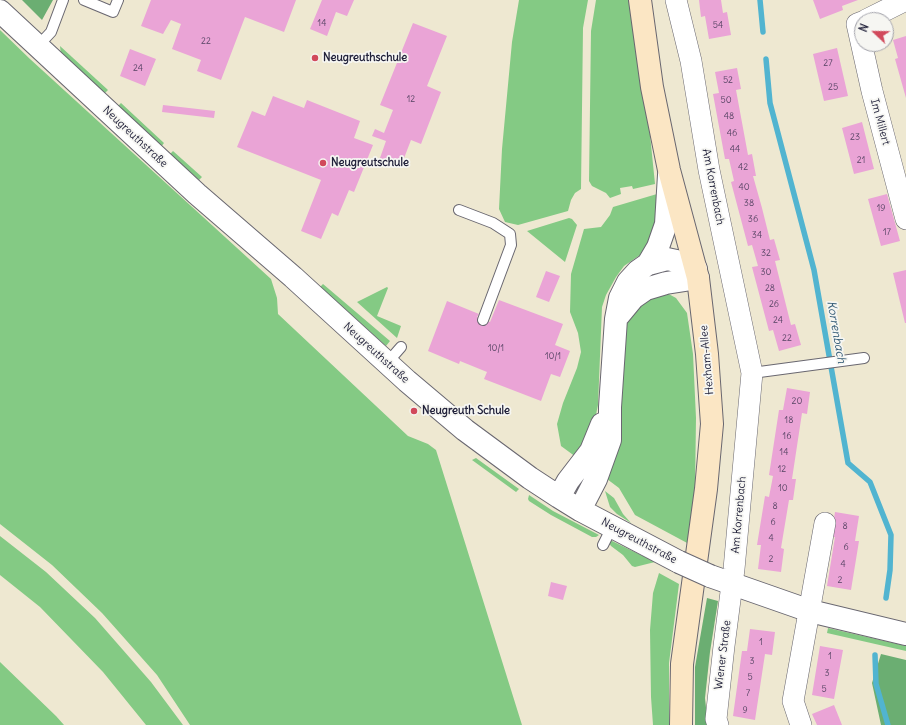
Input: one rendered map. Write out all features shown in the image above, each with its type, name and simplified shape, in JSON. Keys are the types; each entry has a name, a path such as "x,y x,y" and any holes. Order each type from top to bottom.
{"main road":[{"name":"Hexham-Allee","path":"640,0 652,87 669,170 697,274 707,354 712,424 706,489 682,664 681,725"}],"street":[{"name":"Am Korrenbach","path":"676,0 691,61 709,170 752,373 732,584"},
{"path":"882,12 906,0"},
{"name":"Neugreuthstraße","path":"0,11 197,194 293,277 394,355 465,430 530,478 580,510 608,536 679,562 710,576 810,611 906,634"},
{"name":"Im Millert","path":"866,52 872,91 906,219"},
{"path":"648,264 658,247 666,224 669,170"},
{"path":"580,510 596,479 610,440 610,407 616,318 620,298 628,282 638,271 648,264 668,259 681,262 697,274"},
{"path":"616,318 633,298 646,289 697,274"},
{"path":"559,497 568,481 591,451 610,407"},
{"path":"801,725 793,701 825,523"},
{"name":"Wiener Straße","path":"718,725 716,719 732,584"}],"lane":[{"path":"37,47 51,32 63,0"},
{"path":"84,0 113,12 118,0"},
{"path":"459,210 493,223 510,234 511,245 483,320"},
{"path":"752,373 864,358"}],"green space":[{"path":"22,0 53,0 42,20"},
{"path":"519,0 588,0 583,28 581,189 575,193 568,211 518,225 505,222 499,209 502,149 512,42"},
{"path":"596,0 629,0 648,115 655,184 633,189 632,186 620,188 621,194 610,198 606,193 592,186 589,181 591,31"},
{"path":"0,30 271,279 277,298 278,314 408,436 428,444 436,450 522,725 190,725 157,675 102,613 52,565 0,524"},
{"path":"60,46 108,90 104,94 61,55"},
{"path":"121,103 164,143 161,147 117,107"},
{"path":"173,151 202,177 199,180 170,154"},
{"path":"657,194 659,215 650,246 624,266 606,295 602,307 598,405 593,429 576,457 561,446 557,424 563,403 577,368 581,352 578,333 570,312 571,274 584,229 601,227 610,215 613,207"},
{"path":"569,218 572,219 577,225 565,262 527,231"},
{"path":"323,284 390,341 386,346 320,287"},
{"path":"387,287 388,288 377,316 401,326 397,338 357,302"},
{"path":"665,292 676,298 687,313 693,354 696,418 695,489 689,544 635,515 619,488 607,479 622,345 627,322 637,302"},
{"path":"476,458 519,489 516,492 472,460"},
{"path":"605,491 614,498 623,514 631,523 617,514 610,507"},
{"path":"529,495 553,511 599,535 592,537 551,515 529,501"},
{"path":"0,536 46,572 95,618 151,682 183,725 146,725 103,672 40,607 0,575"},
{"path":"610,540 655,562 635,567 632,566 623,555 611,546 609,543"},
{"path":"659,573 679,584 669,663 669,725 653,725 651,697 650,630 653,593"},
{"path":"707,598 718,601 705,698 707,717 710,725 695,725 695,667"},
{"path":"828,628 906,646 906,651 827,633"},
{"path":"881,654 906,660 906,725 881,725 872,683"},
{"path":"0,662 56,716 64,725 0,725"}],"building":[{"path":"151,0 296,0 284,32 245,17 221,80 197,71 201,60 172,49 181,24 171,20 163,34 141,26"},
{"path":"322,0 354,0 347,16 336,12 327,36 310,29"},
{"path":"699,0 721,0 723,13 727,12 731,35 709,39 705,16 701,17"},
{"path":"813,0 858,0 842,6 843,10 820,19"},
{"path":"413,23 447,36 427,86 441,92 421,144 411,140 401,166 380,158 386,141 372,136 375,129 384,133 393,110 380,105"},
{"path":"906,36 906,98 895,59 898,58 894,40"},
{"path":"837,48 848,96 824,101 813,54"},
{"path":"130,49 156,59 145,86 120,76"},
{"path":"737,68 741,89 736,90 748,155 752,154 756,176 753,176 770,240 774,239 780,260 775,261 791,325 795,324 801,345 779,351 773,330 769,331 752,267 758,266 752,245 748,246 731,182 734,181 729,159 725,159 713,94 719,93 715,72"},
{"name":"Neugreutschule","path":"273,96 304,108 307,100 360,121 354,138 373,145 354,192 349,190 338,216 332,213 321,239 301,231 321,180 237,147 252,111 265,116"},
{"path":"163,105 215,111 214,118 162,112"},
{"path":"862,122 874,169 854,174 842,128"},
{"path":"887,194 900,241 881,246 868,199"},
{"path":"906,270 906,323 905,323 893,273"},
{"path":"546,271 560,276 549,302 536,297"},
{"path":"499,300 563,324 555,345 570,351 560,377 551,374 541,401 484,379 487,372 460,361 459,364 428,351 447,301 479,314 477,317 490,322"},
{"path":"787,388 810,392 807,414 802,413 792,479 796,479 793,500 789,500 781,548 784,549 781,572 758,569 761,545 757,545 765,496 769,497 773,476 769,475 779,410 783,410"},
{"path":"835,512 859,516 855,541 859,541 851,590 827,586 835,537 831,537"},
{"path":"551,582 567,586 563,600 548,596"},
{"path":"750,629 775,632 772,655 765,654 755,720 733,716 742,651 747,651"},
{"path":"820,646 843,650 834,699 812,695"},
{"path":"834,705 842,725 817,725 812,714"}],"waterway":[{"name":"Korrenbach","path":"760,0 763,32"},
{"name":"Korrenbach","path":"766,59 770,103 814,270 848,463 870,482 891,535 890,570 886,598"},
{"name":"Korrenbach","path":"875,655 876,684 888,725"}],"place":[{"name":"Neugreuthschule","path":"315,58"},
{"name":"Neugreutschule","path":"323,163"},
{"name":"Neugreuth Schule","path":"414,411"}]}
